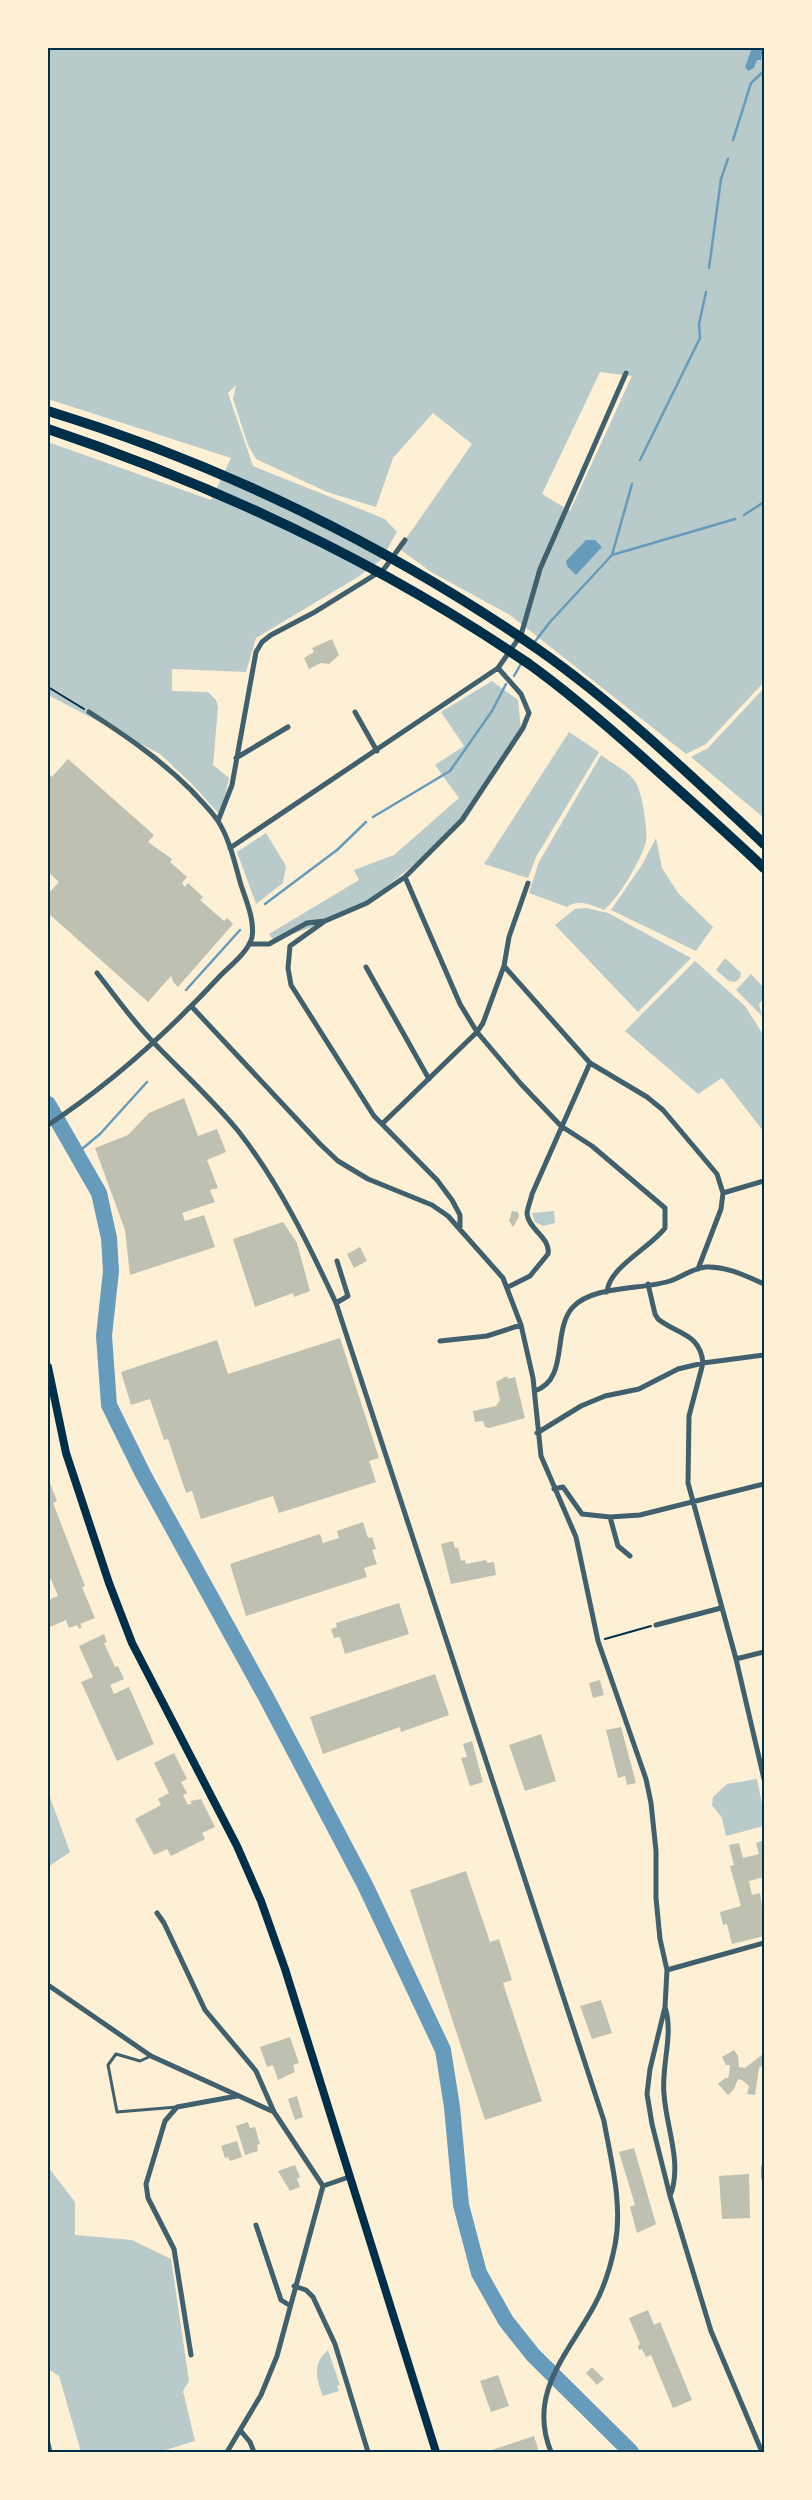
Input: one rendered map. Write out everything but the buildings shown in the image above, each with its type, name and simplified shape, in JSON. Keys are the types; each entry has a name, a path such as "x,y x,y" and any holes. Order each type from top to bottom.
{"highway":[{"path":"48,411 214,472 290,506 418,572 539,650 643,733 764,844"},
{"path":"48,429 173,474 279,522 415,593 529,665 588,711 720,826 764,868"}],"main road":[{"path":"48,1367 66,1453 109,1583 132,1643 224,1819 260,1901 284,1969 436,2452"}],"street":[{"path":"230,848 498,668 521,634 540,569 626,373"},
{"path":"218,822 230,790 256,652 262,642 384,569 404,540"},
{"path":"249,944 269,944 307,923 325,920 367,903 405,877 462,820 523,728 529,713 521,694 498,668"},
{"path":"48,1126 75,1107 154,1043 192,1007 249,944 252,929 230,848 218,822 203,802 162,762 138,743 89,712"},
{"path":"354,712 377,750"},
{"path":"236,758 288,727"},
{"path":"405,877 460,1004 477,1032 521,1084 561,1126 592,1146 665,1208 667,1221 665,1228 647,1248 610,1278 607,1292"},
{"path":"382,1124 429,1080 477,1032 483,1023 504,966 509,938 528,883"},
{"path":"325,920 290,946 288,968 291,985 368,1108 437,1180 452,1200 460,1215 460,1227"},
{"path":"504,966 590,1062 647,1097 663,1110 717,1174 723,1193 716,1223 698,1268"},
{"path":"366,967 429,1080"},
{"path":"97,973 154,1043 190,1076 214,1103 267,1170 291,1208 336,1303 604,2121 616,2193 618,2223 615,2246 607,2276 595,2306 561,2358 547,2389 544,2416 550,2452"},
{"path":"192,1007 320,1144 338,1160 368,1179 432,1205 448,1216 460,1227 504,1278 508,1287 521,1325 535,1391 537,1433 541,1456 554,1489 570,1518 576,1537 598,1641 646,1779 656,1851 656,1898 660,1939 667,1970 665,2007 650,2069 647,2094 670,2196 711,2331 762,2452"},
{"path":"508,1287 530,1276 548,1254 546,1243 531,1225 527,1214 532,1194 590,1062"},
{"path":"723,1193 764,1181"},
{"path":"336,1303 348,1296 337,1261"},
{"path":"535,1391 549,1384 554,1375 561,1338 570,1310 580,1300 607,1292 668,1281 698,1268 720,1268 764,1284"},
{"path":"648,1284 654,1314 664,1324 697,1342 703,1363 689,1416 688,1483 736,1659 764,1779"},
{"path":"440,1341 487,1336 521,1325"},
{"path":"537,1433 581,1406 605,1396 639,1389 678,1369 703,1363 764,1355"},
{"path":"554,1489 563,1487 582,1514 610,1517 640,1515 764,1484"},
{"path":"610,1517 618,1546 630,1556"},
{"path":"656,1625 721,1608"},
{"path":"736,1659 764,1652"},
{"path":"157,1913 205,2010 256,2071 274,2112 323,2186 294,2286 277,2356 261,2395 227,2452"},
{"path":"667,1970 764,1943"},
{"path":"48,1986 152,2056 274,2112"},
{"path":"665,2007 668,2026 664,2094 675,2177 675,2184 670,2196"},
{"path":"191,2355 174,2249 148,2198 146,2184 165,2121 177,2107 237,2096"},
{"path":"764,2167 764,2178"},
{"path":"323,2186 349,2177"},
{"path":"256,2225 281,2300 289,2305"},
{"path":"294,2286 306,2290 313,2297 335,2344 368,2452"},
{"path":"240,2430 250,2442 254,2452"}],"lane":[{"path":"152,2056 140,2061 116,2054 108,2065 117,2112 177,2107"},
{"path":"48,2439 51,2452"}],"path":[{"path":"48,687 89,712"},
{"path":"598,1641 656,1625"}],"shaded area":[{"path":"48,48 764,48 764,682 706,744 686,754 510,615 431,572 401,550 405,540 472,444 433,413 393,458 376,507 327,492 256,459 248,445 233,399 236,385 228,393 253,466 385,519 397,532 381,560 358,577 256,638 246,672 172,669 172,691 208,692 216,700 218,707 213,765 229,778 221,816 192,784 160,754 48,695 48,442 211,500 231,458 48,399","holes":["600,372 632,376 570,511 542,494"]},
{"path":"492,681 518,700 521,729 465,817 418,861 368,902 322,924 273,940 269,934 359,880 354,870 394,855 459,798 435,765 464,746 441,712"},
{"path":"764,688 764,818 691,757 708,748"},
{"path":"569,732 599,752 536,857 528,878 484,864"},
{"path":"601,755 624,770 638,786 644,811 646,841 640,858 629,878 610,905 604,910 590,904 581,903 572,904 567,907 529,893 539,862"},
{"path":"266,833 286,866 283,883 256,904 237,852"},
{"path":"656,838 662,868 678,893 713,927 696,951 611,910 642,865"},
{"path":"586,908 608,913 691,958 638,1012 555,925 575,909"},
{"path":"725,958 741,973 740,978 735,982 729,981 716,970"},
{"path":"695,961 745,1006 764,1036 764,1132 722,1078 698,1094 625,1031"},
{"path":"751,974 764,988 764,998 759,1004 762,1016 736,990"},
{"path":"554,1211 555,1223 543,1226 535,1222 532,1213"},
{"path":"757,1779 764,1813 764,1826 726,1836 722,1818 712,1805 713,1797 727,1784"},
{"path":"48,1792 70,1852 48,1867"},
{"path":"48,2167 75,2202 75,2235 132,2240 171,2259 189,2381 183,2391 195,2441 159,2452 81,2452 59,2376 48,2369"},
{"path":"328,2350 340,2385 337,2386 339,2391 323,2396 317,2372 319,2361"}],"water":[{"path":"752,48 763,48 761,60 757,60 754,68 748,71 745,67"},
{"path":"586,540 595,540 602,547 576,575 567,566 566,561"}],"waterway":[{"path":"733,140 751,83 764,71"},
{"path":"709,268 721,179 728,159"},
{"path":"640,460 700,338 699,324 706,292"},
{"path":"533,644 550,622 612,555 632,484"},
{"path":"744,515 764,502"},
{"path":"612,555 735,519"},
{"path":"514,676 522,662"},
{"path":"373,817 450,771 492,711 506,684"},
{"path":"265,904 337,850 366,822"},
{"path":"186,990 240,930"},
{"path":"76,1154 100,1134 147,1082"},
{"path":"48,1104 99,1193 109,1238 111,1271 104,1336 109,1405 143,1474 266,1697 365,1885 443,2050 452,2107 461,2205 479,2273 506,2321 533,2355 631,2452"}]}
